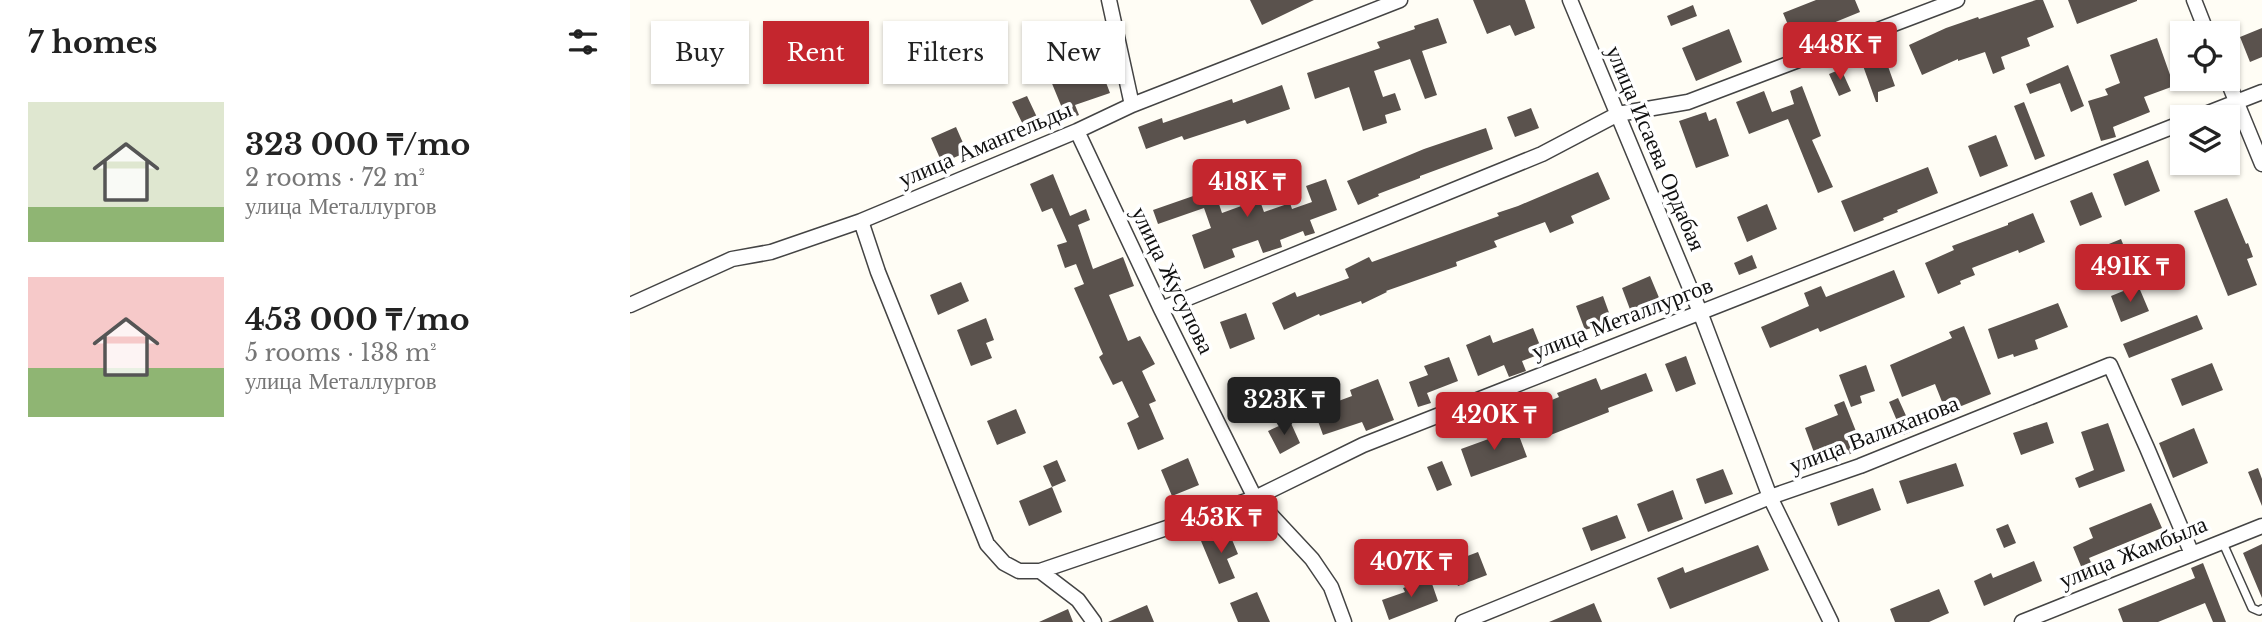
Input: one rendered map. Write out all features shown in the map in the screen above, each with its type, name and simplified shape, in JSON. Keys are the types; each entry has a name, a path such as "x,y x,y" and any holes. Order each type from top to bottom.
{"street":[{"path":"1109,0 1132,105"},
{"name":"улица Амангельды","path":"630,305 732,259 771,252 861,221 1132,105 1400,0"},
{"name":"улица Исаева Ордабая","path":"1570,0 1700,312 1770,497 1831,622"},
{"path":"1161,309 1542,154 1618,114 1688,102 1957,0"},
{"path":"2193,0 2202,21"},
{"path":"2232,91 2262,164"},
{"path":"2228,105 2262,92"},
{"name":"улица Металлургов","path":"1045,575 1255,498 1363,445 2170,128"},
{"name":"улица Жусупова","path":"1076,131 1255,498 1312,559 1331,587 1344,622"},
{"path":"861,221 878,272 987,544 1004,563 1019,571 1045,575 1078,600 1094,622"},
{"name":"улица Валиханова","path":"1463,622 1770,497 1860,466 2110,365 2192,554"},
{"name":"улица Жамбыла","path":"2022,622 2262,526"}],"lane":[{"path":"2222,541 2252,608 2259,611 2262,609"}],"building":[{"path":"1250,0 1314,0 1262,25"},
{"path":"1473,0 1525,0 1535,28 1515,36 1510,25 1487,34"},
{"path":"1816,0 1855,0 1860,12 1794,39 1783,13"},
{"path":"2043,0 2054,27 2027,38 2030,46 2001,57 2005,69 1993,74 1985,52 1958,59 1922,75 1909,45 1946,28"},
{"path":"2068,0 2137,0 2137,1 2077,24"},
{"path":"1693,5 1697,16 1671,26 1667,16"},
{"path":"1438,18 1447,43 1422,51 1437,95 1425,99 1410,59 1374,71 1383,97 1395,93 1401,110 1385,115 1387,123 1363,131 1349,87 1315,99 1307,73 1380,48 1377,42"},
{"path":"2262,28 2262,57 2250,62 2240,37"},
{"path":"1729,29 1742,62 1696,81 1682,48"},
{"path":"2157,38 2170,75 2170,87 2144,97 2150,112 2113,127 2116,137 2101,141 2088,101 2108,95 2105,89 2120,83 2110,55"},
{"path":"1884,55 1895,86 1878,92 1876,102 1862,63"},
{"path":"2068,65 2084,106 2071,112 2060,83 2030,94 2026,84"},
{"path":"1841,69 1851,91 1839,96 1829,74"},
{"path":"1052,84 1107,84 1110,93 1075,105 1079,115 1067,120"},
{"path":"1282,85 1290,109 1247,124 1245,120 1184,140 1182,136 1146,149 1138,127 1162,118 1163,123 1232,99 1233,103"},
{"path":"1802,86 1821,136 1812,140 1833,187 1818,193 1788,119 1749,134 1736,102 1764,91 1772,112 1794,104 1790,91"},
{"path":"1027,96 1043,130 1029,137 1012,102"},
{"path":"2024,102 2045,156 2035,160 2014,106"},
{"path":"1531,108 1539,128 1515,137 1507,117"},
{"path":"1706,112 1709,121 1716,118 1729,156 1696,168 1679,121"},
{"path":"956,127 967,152 942,163 931,138"},
{"path":"1486,128 1493,149 1420,176 1358,205 1347,181 1424,149"},
{"path":"1996,135 2008,166 1980,177 1968,146"},
{"path":"2148,160 2160,191 2125,206 2113,174"},
{"path":"1928,167 1938,193 1854,232 1841,201"},
{"path":"1598,172 1610,199 1571,216 1574,223 1550,233 1545,222 1494,241 1497,247 1456,262 1457,266 1386,291 1362,304 1361,301 1320,316 1319,314 1284,330 1272,303 1295,292 1297,297 1349,278 1345,269 1369,257 1372,262 1499,216 1497,213"},
{"path":"1250,173 1264,212 1290,203 1292,209 1312,202 1306,186 1326,179 1337,210 1310,220 1315,233 1305,236 1303,231 1280,240 1282,247 1263,253 1258,240 1232,249 1235,257 1204,269 1192,235 1211,228 1204,208 1158,224 1153,210 1199,194 1195,182 1210,177 1222,213 1244,205 1235,179"},
{"path":"1053,174 1070,216 1086,209 1090,220 1078,225 1093,269 1123,257 1134,286 1109,295 1128,341 1140,336 1155,364 1142,371 1156,401 1149,404 1164,439 1138,450 1127,423 1139,417 1122,381 1113,385 1099,357 1103,354 1074,288 1084,284 1076,264 1065,268 1057,245 1067,242 1052,208 1042,212 1030,184"},
{"path":"2092,192 2102,217 2080,226 2070,201"},
{"path":"2227,198 2253,257 2247,259 2257,285 2228,296 2194,211"},
{"path":"1767,204 1777,229 1747,242 1737,217"},
{"path":"2033,213 2045,242 1972,268 1975,275 1938,294 1925,263 1954,250 1952,246"},
{"path":"2121,239 2131,264 2097,278 2087,253"},
{"path":"1752,255 1757,268 1739,275 1734,263"},
{"path":"1894,270 1905,297 1820,332 1818,328 1770,348 1761,327 1809,306 1804,293 1821,286 1826,297"},
{"path":"1650,276 1660,300 1631,312 1622,288"},
{"path":"961,282 969,301 938,315 930,295"},
{"path":"2138,285 2149,311 2121,322 2111,296"},
{"path":"1603,296 1612,321 1585,330 1576,306"},
{"path":"2058,303 2068,327 2035,340 2038,349 1998,359 1988,329"},
{"path":"1246,313 1255,339 1230,349 1220,322"},
{"path":"2197,315 2203,329 2129,358 2123,344"},
{"path":"986,318 994,340 986,343 992,358 971,366 957,330"},
{"path":"1964,326 1991,394 1959,407 1960,412 1948,417 1935,384 1902,397 1890,365 1952,338 1949,332"},
{"path":"1533,328 1543,353 1522,361 1526,371 1509,377 1504,365 1478,376 1466,345 1490,335 1493,343"},
{"path":"1686,356 1696,384 1676,392 1665,364"},
{"path":"1449,357 1458,381 1427,393 1431,403 1418,407 1409,382 1428,375 1424,366"},
{"path":"2212,363 2223,390 2182,406 2171,379"},
{"path":"1866,365 1875,391 1860,396 1862,403 1851,407 1839,375"},
{"path":"1646,373 1653,391 1608,408 1609,412 1548,436 1537,406 1559,397 1557,393 1596,378 1601,390"},
{"path":"1378,379 1394,420 1366,431 1362,422 1323,435 1314,410 1352,396 1350,390"},
{"path":"1898,398 1913,431 1903,435 1889,402"},
{"path":"1844,401 1863,449 1819,466 1805,428 1838,415 1834,405"},
{"path":"1016,409 1026,433 997,445 987,421"},
{"path":"1290,421 1300,443 1280,454 1268,431"},
{"path":"2047,422 2054,443 2021,455 2013,433"},
{"path":"2108,423 2125,471 2079,488 2075,478 2094,470 2081,432"},
{"path":"1515,425 1527,457 1471,477 1461,449 1494,437 1492,433"},
{"path":"2194,428 2208,463 2173,478 2159,443"},
{"path":"1188,458 1199,485 1172,496 1161,470"},
{"path":"1057,460 1066,481 1052,487 1043,466"},
{"path":"1442,461 1452,485 1437,491 1427,467"},
{"path":"1956,463 1964,486 1907,504 1899,481"},
{"path":"2258,468 2262,479 2262,506 2248,472"},
{"path":"1723,469 1733,494 1705,504 1696,479"},
{"path":"1052,487 1062,512 1029,526 1019,501"},
{"path":"1873,488 1881,510 1838,526 1830,503"},
{"path":"1673,490 1683,519 1648,532 1637,504"},
{"path":"2151,503 2162,528 2089,558 2093,567 2083,571 2073,547 2093,538 2089,528"},
{"path":"1617,515 1626,538 1591,551 1582,528"},
{"path":"2008,524 2016,543 2004,548 1996,529"},
{"path":"1228,530 1238,554 1227,559 1235,578 1219,584 1201,541"},
{"path":"2262,544 2262,598 2243,553"},
{"path":"1758,545 1769,570 1670,609 1657,578 1683,567 1685,573"},
{"path":"1478,552 1487,575 1458,586 1449,563"},
{"path":"2034,561 2042,581 1984,606 1974,581 1991,573 1993,578"},
{"path":"2203,563 2226,622 2213,622 2205,603 2158,622 2123,622 2118,609 2195,578 2191,568"},
{"path":"1430,578 1438,601 1389,620 1382,600 1405,592 1403,588"},
{"path":"1939,589 1949,613 1929,622 1895,622 1890,609"},
{"path":"1257,592 1270,622 1238,622 1230,603"},
{"path":"1594,603 1602,622 1549,622"},
{"path":"1147,605 1154,622 1108,622"},
{"path":"1068,609 1073,622 1039,622"}]}
